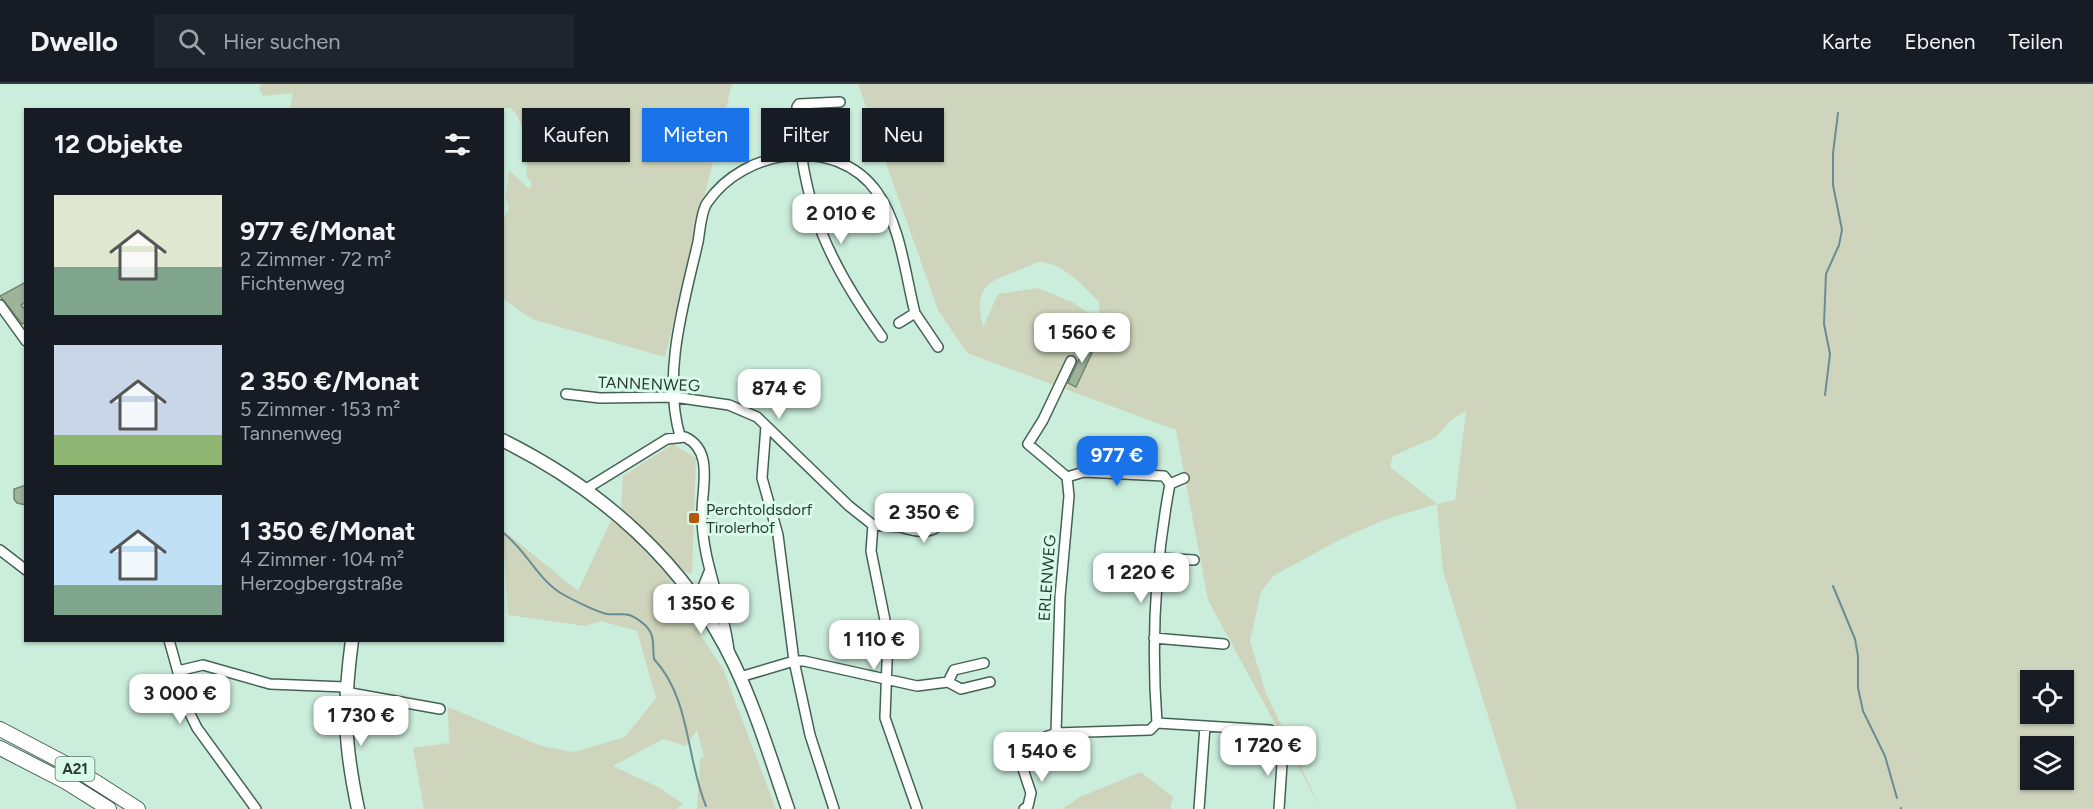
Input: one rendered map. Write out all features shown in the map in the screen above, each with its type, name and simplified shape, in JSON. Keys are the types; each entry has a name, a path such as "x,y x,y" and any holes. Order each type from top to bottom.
{"highway":[{"name":"A21","path":"5,731 74,768 138,809"},
{"name":"A21","path":"1,748 66,782 109,809"}],"main road":[{"path":"504,441 586,489 634,528 697,602 729,653 740,676 788,809"},
{"path":"352,642 345,689 345,741 358,809"}],"street":[{"path":"797,108 799,104 840,102"},
{"path":"680,436 674,397 676,347 706,203 739,172 761,162"},
{"path":"801,162 821,235 839,272 882,337"},
{"path":"833,162 841,164 876,190 894,228 915,313 938,347"},
{"path":"0,305 24,338"},
{"path":"899,323 915,313"},
{"path":"1071,361 1043,420 1028,444 1068,477 1084,472 1167,480 1185,478"},
{"name":"TANNENWEG","path":"566,394 600,398 674,397 729,405 757,417 849,506 873,525"},
{"path":"766,426 762,478 778,535 794,661 810,735 834,809"},
{"path":"586,489 667,440 680,436 693,440 703,453 702,518 709,572 724,620 729,653"},
{"name":"ERLENWEG","path":"1056,732 1060,597 1069,496 1068,477"},
{"path":"1024,809 1028,806 1031,793 1016,748 1056,732 1150,730 1157,723 1154,638 1158,558 1167,480"},
{"path":"900,527 873,525 871,551 888,635 885,718 917,809"},
{"path":"0,550 24,568"},
{"path":"1158,558 1194,560"},
{"path":"697,602 709,572"},
{"path":"1154,638 1224,644"},
{"path":"171,642 189,712 197,728 256,809"},
{"path":"740,676 794,661 917,686 948,682 961,688 990,682"},
{"path":"948,682 954,670 984,663"},
{"path":"178,671 203,665 270,684 345,689 440,709"},
{"path":"1157,723 1266,729 1280,740 1283,749 1279,809"},
{"path":"1199,809 1205,726"}],"green space":[{"path":"261,84 732,84 726,108 642,108 642,162 713,162 665,357 532,319 504,300 504,217 509,209 506,197 509,170 529,189 532,184 527,177 527,162 630,162 630,108 522,108 522,127 511,108 290,108 293,93 263,96 259,88"},
{"path":"858,84 2093,84 2093,809 1517,809 1443,571 1437,504 1384,520 1339,540 1273,576 1261,592 1250,641 1266,693 1321,809 1208,600 1176,430 967,353 938,310 886,162 944,162 944,108 866,108","holes":["1037,262 1063,270 1085,288 1099,302 1100,321 1074,303 1038,288 998,294 983,327 980,310 981,297 985,288 992,282","1466,411 1455,500 1437,504 1390,467 1393,456 1436,437 1451,420"]},
{"path":"673,444 696,458 692,574 679,569 621,508 623,476"},
{"path":"613,516 673,581 656,586 692,622 723,669 776,809 697,809 700,759 704,757 697,730 686,746 663,739 613,766 660,788 683,804 677,809 424,809 413,748 449,743 448,707 541,746 574,752 625,737 656,698 637,631 601,621 585,626 508,615 504,531 578,591"},
{"path":"1141,772 1173,797 1170,809 1062,809 1080,797"}],"building":[{"path":"24,283 24,303 21,305 24,309 24,323 22,324 0,296"},
{"path":"1088,340 1096,344 1076,387 1068,383"},
{"path":"24,486 24,505 17,503 14,499 14,489"}],"waterway":[{"path":"1825,395 1830,354 1824,324 1826,274 1839,245 1842,230 1833,185 1833,153 1838,113"},
{"path":"504,534 546,581 564,595 603,613 629,615 639,620 648,629 652,637 654,659 675,692 706,806"},
{"path":"1833,586 1855,639 1858,656 1858,688 1863,711 1885,756 1897,798"}],"place":[{"name":"Perchtoldsdorf Tirolerhof","path":"694,518"}]}
